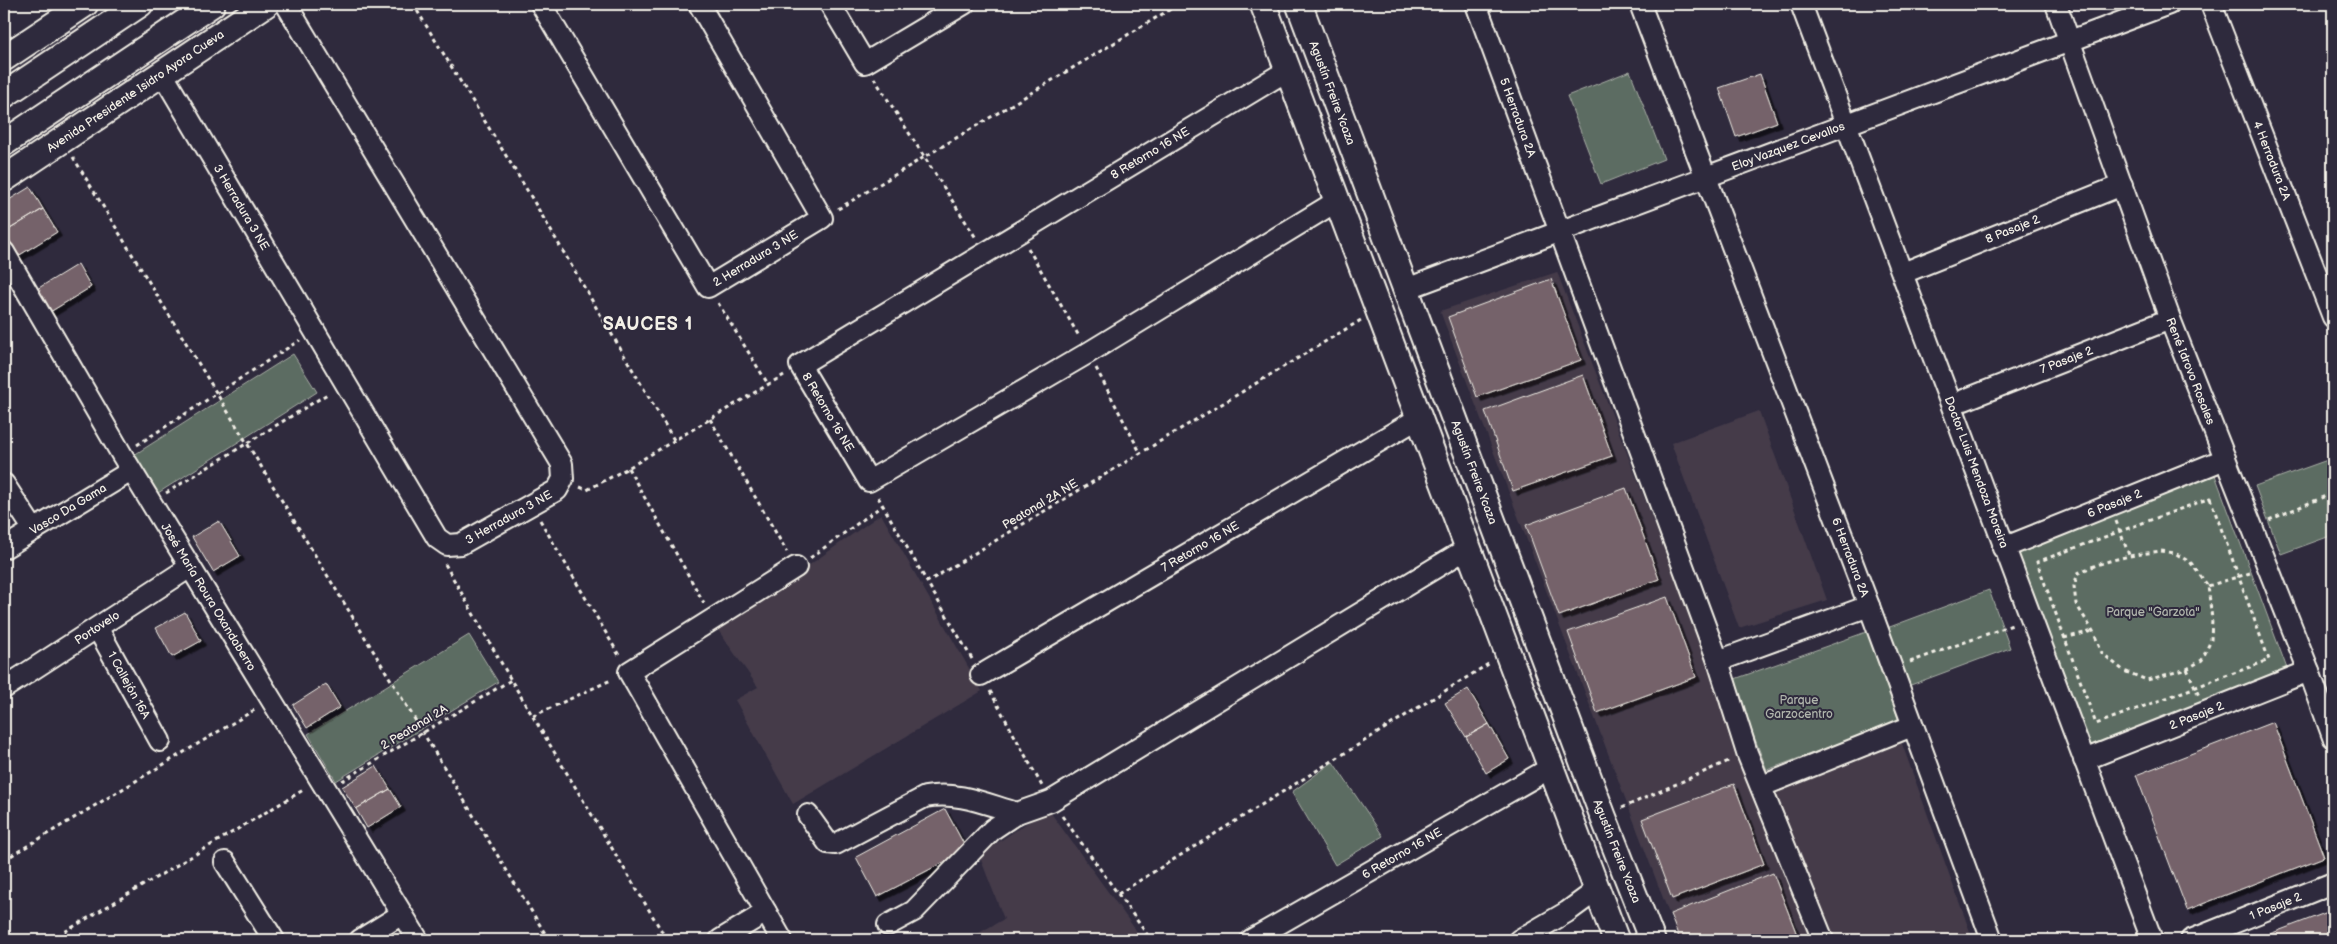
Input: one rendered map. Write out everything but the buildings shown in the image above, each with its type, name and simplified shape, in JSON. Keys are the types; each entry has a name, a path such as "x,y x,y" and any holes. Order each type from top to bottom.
{"main road":[{"path":"4,58 85,4"},
{"path":"4,95 140,4"},
{"path":"4,143 212,4"},
{"name":"Avenida Presidente Isidro Ayora Cueva","path":"4,179 266,4"},
{"path":"1263,4 1616,940"},
{"name":"Agustín Freire Ycaza","path":"1299,4 1603,816 1652,940"}],"street":[{"name":"3 Herradura 3 NE","path":"162,73 437,538 447,545 462,544 557,490 563,479 562,464 286,4"},
{"name":"2 Herradura 3 NE","path":"541,4 708,287 822,218"},
{"path":"699,4 822,218"},
{"path":"830,4 865,63 964,4"},
{"name":"5 Herradura 2A","path":"1476,4 1559,232"},
{"path":"1640,4 1705,176"},
{"name":"Doctor Luis Mendoza Moreira","path":"1801,4 1903,273 2003,548 2152,940"},
{"name":"René Idrovo Rosales","path":"2056,4 2170,319 2310,671 2333,737"},
{"name":"Eloy Vazquez Cevallos","path":"1406,289 2069,40 2170,4"},
{"name":"4 Herradura 2A","path":"2211,4 2333,317"},
{"name":"8 Retorno 16 NE","path":"869,481 800,365 1288,70"},
{"name":"6 Herradura 2A","path":"1705,176 1869,606 1890,669 1992,940"},
{"name":"8 Pasaje 2","path":"1903,273 2122,185"},
{"path":"869,481 1097,348 1337,201"},
{"path":"1559,232 1718,661 1747,753 1823,940"},
{"name":"José María Roura Oxandaberro","path":"4,252 126,463 418,940"},
{"name":"7 Pasaje 2","path":"1964,400 2170,319"},
{"name":"7 Retorno 16 NE","path":"981,675 1419,418"},
{"name":"6 Pasaje 2","path":"2003,548 2225,459"},
{"name":"Vasco Da Gama","path":"4,548 34,530 126,463"},
{"path":"4,484 34,530"},
{"path":"888,926 914,911 993,829 1016,814 1051,801 1468,548"},
{"name":"Portovelo","path":"4,688 190,567"},
{"path":"782,940 629,672 796,567"},
{"path":"1718,661 1869,606"},
{"name":"1 Callejón 16A","path":"98,628 160,741"},
{"name":"2 Pasaje 2","path":"2084,760 2310,671"},
{"path":"1762,786 1912,726"},
{"name":"6 Retorno 16 NE","path":"1250,940 1552,767"},
{"path":"808,815 828,843 836,844 926,797 938,795 953,794 1016,814"},
{"path":"226,862 274,940"},
{"name":"1 Pasaje 2","path":"2191,940 2333,883"},
{"path":"1519,940 1568,912 1597,890"},
{"path":"720,940 766,912"},
{"path":"360,940 402,914"}],"path":[{"path":"413,4 527,190 674,440"},
{"path":"822,218 1179,4"},
{"path":"865,63 985,252"},
{"path":"63,140 549,940"},
{"path":"708,287 768,384"},
{"name":"Peatonal 2A NE","path":"927,582 1378,309"},
{"path":"126,463 216,393 315,330"},
{"path":"563,479 587,490 628,468 800,365"},
{"path":"151,503 346,383"},
{"path":"710,419 796,567 883,505"},
{"path":"628,468 713,619"},
{"path":"869,481 1051,801 1150,940"},
{"path":"2252,527 2333,492"},
{"path":"2210,498 2239,577 2269,660 2096,724 2037,562 2210,498"},
{"path":"531,505 629,672 533,716"},
{"path":"2109,506 2129,556"},
{"path":"447,545 444,562 511,680 667,940"},
{"path":"2161,551 2175,553 2191,563 2208,586 2212,619 2211,640 2202,660 2188,669 2147,680 2124,671 2102,653 2093,631 2076,604 2074,586 2078,573 2093,566 2129,556 2161,551"},
{"path":"2208,586 2267,566"},
{"path":"1890,669 2030,619"},
{"path":"2041,648 2065,638 2093,631"},
{"path":"1118,894 1507,652"},
{"path":"2188,669 2207,712"},
{"name":"2 Peatonal 2A","path":"51,940 324,785 423,733 511,680"},
{"path":"4,860 271,700"},
{"path":"1603,816 1747,753"}],"shaded area":[{"path":"1557,272 1758,792 1901,741 1973,940 1679,940 1440,311"},
{"path":"1759,411 1827,600 1739,628 1671,443"},
{"path":"881,514 982,691 793,804 735,700 758,687 718,630"},
{"path":"1048,809 1143,940 966,940 1004,919 979,855"}],"green space":[{"path":"1630,71 1664,159 1601,184 1567,96"},
{"path":"293,354 317,392 158,493 134,455"},
{"path":"2333,458 2333,535 2281,554 2255,486"},
{"name":"Parque \"Garzota\"","path":"2215,475 2289,674 2084,750 2010,552"},
{"path":"1989,590 2010,648 1908,686 1887,628"},
{"name":"Parque Garzocentro","path":"1869,631 1899,721 1767,770 1732,680"},
{"path":"469,635 498,682 336,781 308,734"},
{"path":"1333,762 1383,836 1335,865 1292,792"}],"district":[{"name":"SAUCES 1","path":"648,324"}]}
